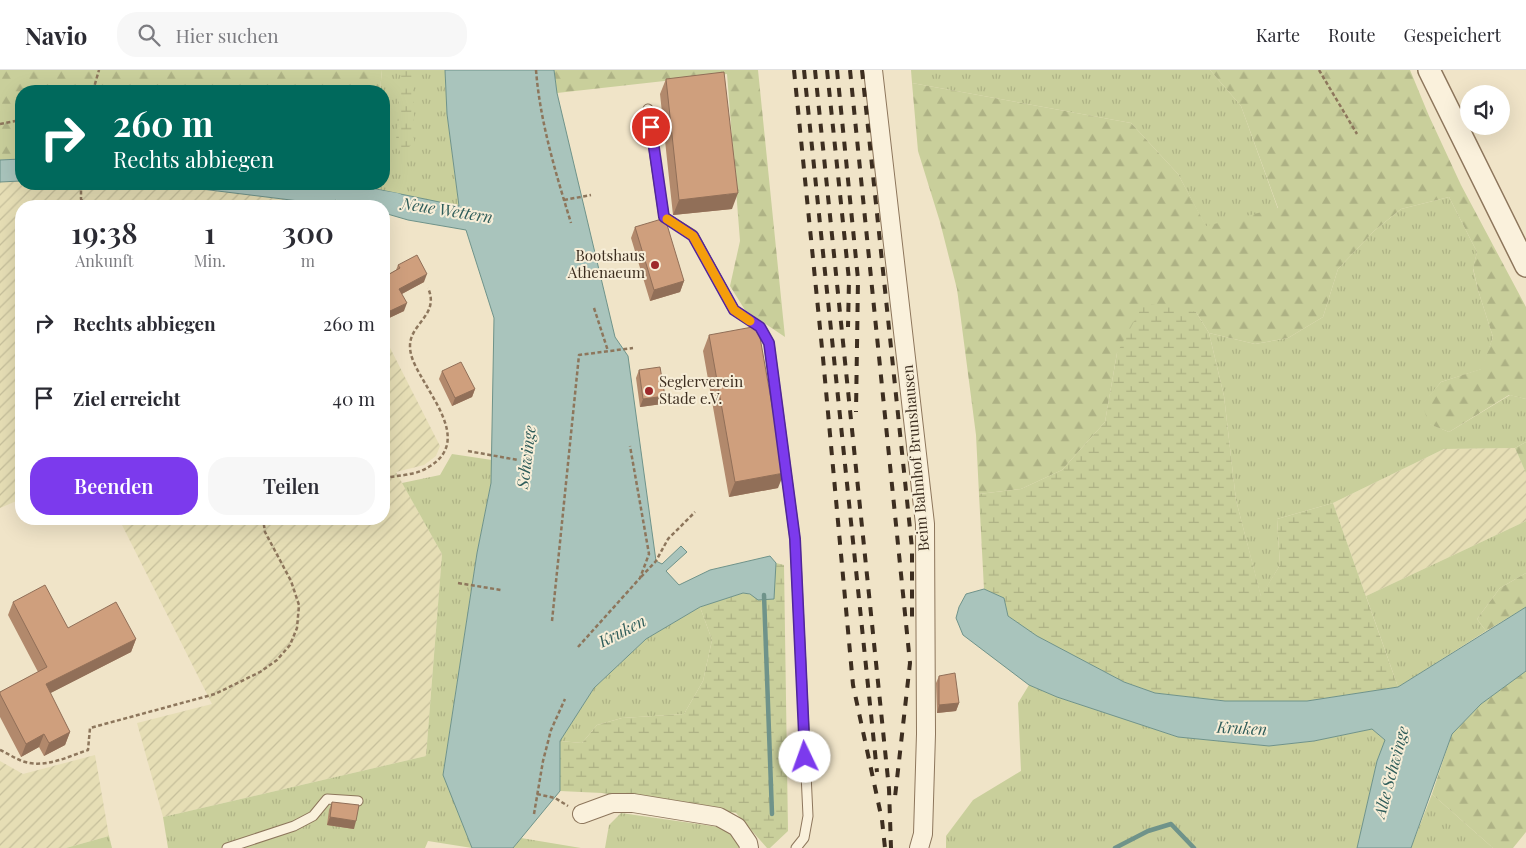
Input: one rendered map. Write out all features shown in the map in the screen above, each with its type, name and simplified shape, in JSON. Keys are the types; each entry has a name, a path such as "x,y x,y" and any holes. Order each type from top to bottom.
{"street":[{"name":"Beim Bahnhof Brunshausen","path":"874,70 925,524 926,734 923,834 920,848"},
{"path":"1429,70 1526,266"},
{"path":"582,814 612,803 633,803 718,818 737,827 749,848"}],"lane":[{"path":"648,109 664,217 693,236 734,310 760,327 769,343 795,539 808,816 804,838 796,848"},
{"path":"227,848 294,826 313,816 327,799 358,801"}],"path":[{"path":"95,85 99,70"},
{"path":"536,70 537,87 545,126 571,223"},
{"path":"1319,70 1356,134"},
{"path":"0,124 15,121"},
{"path":"564,200 590,195"},
{"path":"390,477 420,471 434,463 444,452 449,439 446,423 412,358 410,346 413,336 430,307 432,297 428,288"},
{"path":"594,308 608,351"},
{"path":"552,621 579,355 633,348"},
{"path":"630,446 649,554 640,578"},
{"path":"468,451 518,460"},
{"path":"578,647 656,561 668,539 695,512"},
{"path":"0,750 21,761 36,764 50,762 88,750 90,728 215,694 260,672 277,660 290,645 297,628 298,605 291,581 265,532 263,525"},
{"path":"458,583 501,590"},
{"path":"534,814 551,730 565,699"},
{"path":"537,794 555,798"}],"shaded area":[{"path":"15,181 15,190 210,190 291,200 15,200 15,502 0,508 0,182"},
{"path":"390,348 440,446 436,456 424,465 396,472 442,554 426,756 163,817 137,723 212,704 122,525 390,525"},
{"path":"1515,448 1526,473 1526,521 1366,596 1333,503 1444,449"},
{"path":"95,755 109,836 66,848 0,848 0,761 23,774"}],"green space":[{"path":"0,70 382,70 381,85 15,85 15,159 0,160"},
{"path":"382,70 445,70 447,114 459,207 381,190 390,190 390,85 381,85"},
{"path":"401,70 412,70 414,142 401,155 396,141"},
{"path":"554,70 758,70 785,337 745,310 730,286 740,241 727,74 557,93"},
{"path":"911,70 1210,70 1241,106 1278,209 1206,227 1178,174 1131,123 912,83"},
{"path":"1210,70 1410,70 1461,185 1526,307 1526,399 1509,395 1449,432 1429,424 1422,404 1441,382 1481,369 1493,337 1473,268 1477,252 1449,197 1401,209 1374,231 1338,269 1323,317 1288,338 1255,344 1209,333 1196,312 1117,353 1105,422 1062,470 1021,489 979,494 976,435 957,289 940,222 918,151 912,83 1131,123 1178,174 1206,226 1278,208 1241,106"},
{"path":"1449,197 1477,252 1473,269 1493,337 1482,369 1441,382 1423,404 1430,424 1449,432 1510,395 1526,399 1526,442 1515,448 1444,449 1333,503 1277,519 1280,565 1261,597 1236,500 1224,396 1209,333 1255,344 1288,338 1323,317 1338,269 1374,231 1401,209"},
{"path":"1144,303 1196,312 1209,333 1224,396 1236,500 1261,596 1280,565 1277,519 1333,503 1398,687 1307,701 1225,701 1155,693 1124,682 1037,636 1008,616 1004,598 984,589 979,494 1021,489 1062,470 1105,422 1117,353"},
{"path":"1526,442 1526,473 1515,448"},
{"path":"452,454 492,460 491,483 477,553 443,774 472,848 428,841 425,848 168,848 163,817 426,756 442,554 402,483 440,475"},
{"path":"1526,521 1526,573 1500,588 1477,619 1486,631 1398,687 1366,596"},
{"path":"776,563 784,565 788,831 770,848 767,848 736,813 602,793 560,791 560,741 582,743 597,725 622,718 684,714 703,681 712,640 700,607 743,593 773,599"},
{"path":"1526,573 1526,607 1486,631 1477,619 1500,588"},
{"path":"700,607 712,640 703,681 684,714 622,718 597,725 582,743 560,741 594,688 646,639"},
{"path":"1526,671 1526,832 1513,848 1493,848 1432,794 1452,734 1481,704"},
{"path":"1029,685 1057,697 1178,737 1269,746 1314,741 1372,729 1385,740 1377,761 1357,848 946,848 946,836 973,800 1021,771 1018,703"},
{"path":"1432,794 1493,848 1411,848"},
{"path":"621,813 719,827 735,836 741,848 605,848 609,825"},
{"path":"109,836 112,848 66,848"},
{"path":"521,838 581,848 513,848"}],"water":[{"path":"445,70 554,70 557,93 615,337 628,356 656,561 662,564 681,546 687,552 666,571 679,585 710,570 770,556 776,563 774,599 758,600 750,594 743,593 700,607 646,639 594,688 560,741 560,791 513,848 472,848 443,775 477,553 491,483 494,318 466,230 408,220 390,215 390,200 375,200 376,190 381,190 459,206 447,114"},
{"path":"15,159 15,181 0,182 0,160"},
{"path":"210,190 337,190 335,200 291,200"},
{"path":"984,589 1004,598 1008,616 1037,636 1124,682 1155,693 1225,701 1307,701 1398,687 1526,607 1526,671 1481,704 1452,734 1411,848 1357,848 1377,761 1385,740 1372,729 1314,741 1269,746 1178,737 1057,697 1029,685 963,635 956,618 959,607 966,594"}],"building":[{"path":"724,72 738,193 679,200 666,79"},
{"name":"Bootshaus Athenaeum","path":"665,218 684,281 654,290 635,227"},
{"path":"417,255 427,274 399,289 407,303 390,311 390,274 400,268 398,265"},
{"path":"758,326 784,473 735,482 709,335"},
{"path":"461,362 475,389 455,398 442,371"},
{"name":"Seglerverein Stade e.V.","path":"660,367 665,396 643,399 639,370"},
{"path":"45,585 68,628 116,602 136,639 46,684 70,732 49,743 44,734 26,744 0,692 47,667 13,602"},
{"path":"955,673 959,703 939,705 939,676"},
{"path":"332,802 359,805 356,821 330,817"}],"waterway":[{"name":"Neue Wettern","path":"325,190 390,200"},
{"name":"Neue Wettern","path":"390,200 396,201"},
{"path":"764,595 772,814"},
{"path":"1115,848 1148,831 1171,824 1194,848"}],"railway":[{"path":"794,70 853,685 882,820 885,848"},
{"path":"804,70 877,772"},
{"path":"815,70 889,789 891,848"},
{"path":"827,70 849,280 848,327"},
{"path":"837,70 858,279 856,412"},
{"path":"850,70 910,663 895,797"},
{"path":"862,70 912,548 912,620"}],"slow traffic":[{"path":"667,219 693,236 734,310 750,321"}],"place":[{"name":"Bootshaus Athenaeum","path":"655,265"},
{"name":"Seglerverein Stade e.V.","path":"649,391"}],"route":[{"path":"651,127 664,217 693,236 734,310 760,327 769,343 795,539 805,757"}],"water label":[{"name":"Schwinge","path":"526,457"},
{"name":"Kruken","path":"622,631"},
{"name":"Kruken","path":"1242,728"},
{"name":"Alte Schwinge","path":"1391,772"}]}
